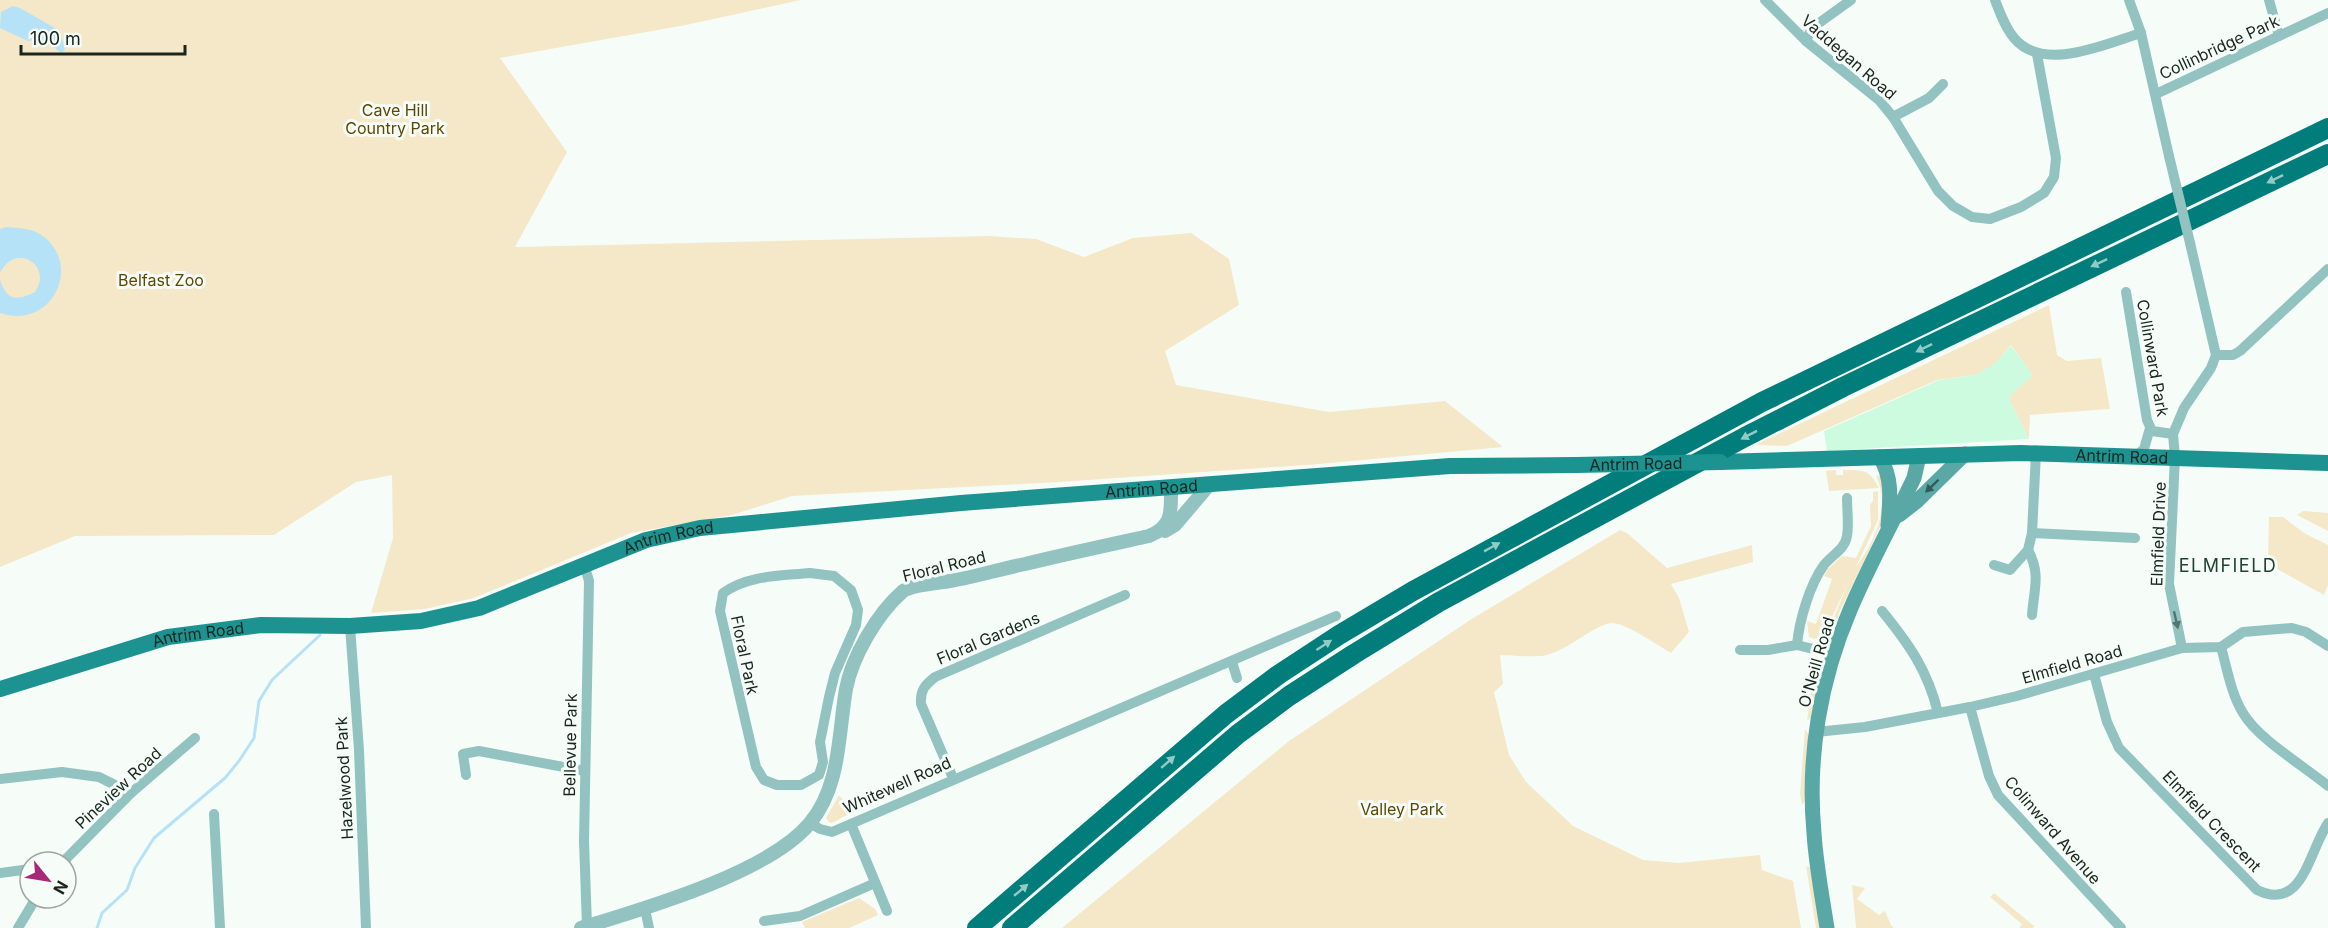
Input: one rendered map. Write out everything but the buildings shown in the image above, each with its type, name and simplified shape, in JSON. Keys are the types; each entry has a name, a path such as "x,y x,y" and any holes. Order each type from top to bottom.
{"highway":[{"path":"976,928 1226,714 1287,669 1413,591 1762,402 2328,128"},
{"path":"1012,928 1238,734 1289,696 1439,602 1843,387 2328,154"}],"main road":[{"name":"Antrim Road","path":"0,689 168,637 261,625 350,626 421,621 479,608 646,540 700,528 961,503 1171,489 1450,466 1720,462 2036,453 2328,463"},
{"path":"1896,517 1917,501 1965,454"},
{"name":"O'Neill Road","path":"1827,928 1814,832 1812,780 1816,732 1826,679 1851,608 1914,478 1919,456"},
{"path":"1880,457 1888,472 1890,483 1887,535"}],"street":[{"name":"Vaddegan Road","path":"1765,0 1806,41 1879,100 1893,117 1938,191 1953,206 1972,216 1990,219 2021,207 2044,193 2054,177 2056,158 2037,54"},
{"path":"1806,41 1812,27 1851,0"},
{"path":"1995,0 2014,38 2029,51 2037,54 2050,56 2086,50 2141,33"},
{"path":"2129,0 2141,33 2156,94 2216,355 2211,368 2184,408 2173,434"},
{"path":"2269,0 2279,36"},
{"name":"Collinbridge Park","path":"2156,94 2328,13"},
{"path":"1893,117 1929,98 1943,84"},
{"path":"2216,355 2233,355 2240,351 2324,272 2328,285"},
{"name":"Collinward Park","path":"2126,292 2147,420 2152,431 2173,434"},
{"name":"Collinward Park","path":"2136,456 2144,449 2150,428"},
{"name":"Elmfield Drive","path":"2173,434 2175,457 2169,584 2182,648"},
{"path":"1994,565 2010,570 2028,550 2032,533 2036,453"},
{"name":"Floral Road","path":"810,823 830,787 836,765 847,687 856,657 880,617 905,589 953,581 1170,530 1209,485"},
{"path":"1161,531 1170,515 1171,489"},
{"path":"1797,645 1800,623 1816,578 1848,537 1847,498"},
{"path":"2032,533 2135,538"},
{"path":"2028,550 2035,564 2032,615"},
{"name":"Bellevue Park","path":"584,927 589,581 585,564"},
{"name":"Floral Park","path":"810,573 834,576 851,590 858,610 856,625 835,672 823,724 820,742 823,762 819,775 801,784 777,785 764,780 756,767 720,611 723,593 736,584 756,578 810,573"},
{"name":"Floral Gardens","path":"953,778 921,704 920,693 925,685 935,676 1125,595"},
{"path":"1882,611 1921,663 1938,713"},
{"name":"Whitewell Road","path":"810,823 832,832 953,778 1232,662 1336,616"},
{"name":"Hazelwood Park","path":"350,626 359,750 366,928"},
{"name":"Elmfield Road","path":"1816,732 1865,727 1970,707 2182,648 2221,647 2243,632 2281,627 2306,632 2328,646"},
{"path":"1740,650 1768,650 1797,645 1833,654"},
{"path":"2221,647 2229,680 2243,714 2263,735 2328,786"},
{"path":"1232,662 1237,678"},
{"name":"Elmfield Crescent","path":"2094,674 2107,722 2120,748 2257,890 2268,895 2281,896 2296,888 2328,823"},
{"name":"Colinward Avenue","path":"1970,707 1989,777 1998,795 2121,928"},
{"path":"823,724 841,727"},
{"name":"Pineview Road","path":"75,850 131,793 195,738"},
{"path":"466,775 463,753 479,752 585,771"},
{"path":"0,779 62,772 99,777 131,793"},
{"path":"214,814 220,928"},
{"path":"584,927 645,909 723,878 766,857 794,839 810,823"},
{"path":"851,824 887,911"},
{"path":"0,873 18,871"},
{"path":"764,921 800,916 875,883"},
{"path":"645,909 649,928"},
{"path":"18,928 29,910"}],"shaded area":[{"path":"2011,346 2034,375 2010,401 2029,439 1827,451 1824,431 1939,380 1975,375 1996,361"}],"green space":[{"name":"Belfast Zoo","path":"0,0 801,0 686,25 500,58 567,152 515,247 988,236 1036,239 1084,257 1133,238 1191,233 1229,259 1239,305 1165,351 1176,385 1329,412 1445,401 1503,447 1319,464 1059,482 792,496 732,515 631,533 474,598 425,609 371,613 393,538 392,475 356,482 274,535 75,536 0,567"},
{"path":"2049,305 2057,355 2067,361 2101,358 2110,409 2030,415 2029,439 2010,401 2011,395 2033,375 2011,345 1994,364 1975,375 1937,380 1787,446 1755,445"},
{"path":"1836,470 1836,475 1843,475 1843,470 1865,472 1872,477 1879,488 1829,491 1826,471"},
{"path":"1884,475 1884,519 1840,611 1830,641 1828,642 1826,636 1849,581 1823,636 1814,639 1809,637 1807,621 1816,624 1832,579 1824,576 1842,556 1856,558 1871,526 1870,505 1873,501 1873,492 1878,491 1878,520 1856,567 1875,535 1879,523 1882,500 1876,476"},
{"path":"2303,511 2328,513 2328,531 2297,515"},
{"path":"2269,517 2283,517 2304,533 2328,545 2328,585 2324,595 2268,564"},
{"name":"Valley Park","path":"1620,530 1627,533 1667,568 1752,545 1753,562 1671,584 1679,598 1689,632 1671,653 1634,631 1613,623 1599,627 1564,648 1547,655 1500,655 1503,684 1494,692 1509,755 1526,782 1573,826 1643,860 1679,863 1760,855 1762,870 1793,881 1801,928 1062,928 1289,741 1470,620"},
{"path":"1821,656 1823,662 1811,717 1807,721 1811,693"},
{"path":"1805,729 1809,735 1805,801 1802,805 1800,794"},
{"path":"839,795 850,807 844,810 847,815 832,823 826,818"},
{"path":"1806,866 1810,867 1820,928 1816,928"},
{"path":"1852,885 1865,888 1857,899 1879,915 1885,911 1894,928 1856,928"},
{"path":"1994,893 2034,926 2033,928 2019,928 2022,924 1990,897"},
{"path":"859,898 875,909 878,915 849,928 805,928 802,922"}],"water":[{"path":"13,6 60,31 65,50 61,53 50,44 46,46 35,40 28,41 0,28 1,12"},
{"path":"6,227 27,229 38,233 52,245 59,259 61,275 57,290 48,303 35,312 19,316 0,313 0,280 9,295 18,298 35,292 40,282 40,273 30,260 22,258 14,259 6,264 0,273 0,229"}],"waterway":[{"path":"97,928 102,913 127,890 135,868 154,838 225,778 239,761 254,738 259,701 272,680 320,635"}],"district":[{"name":"ELMFIELD","path":"2228,565"}],"park label":[{"name":"Cave Hill Country Park","path":"395,119"}]}
